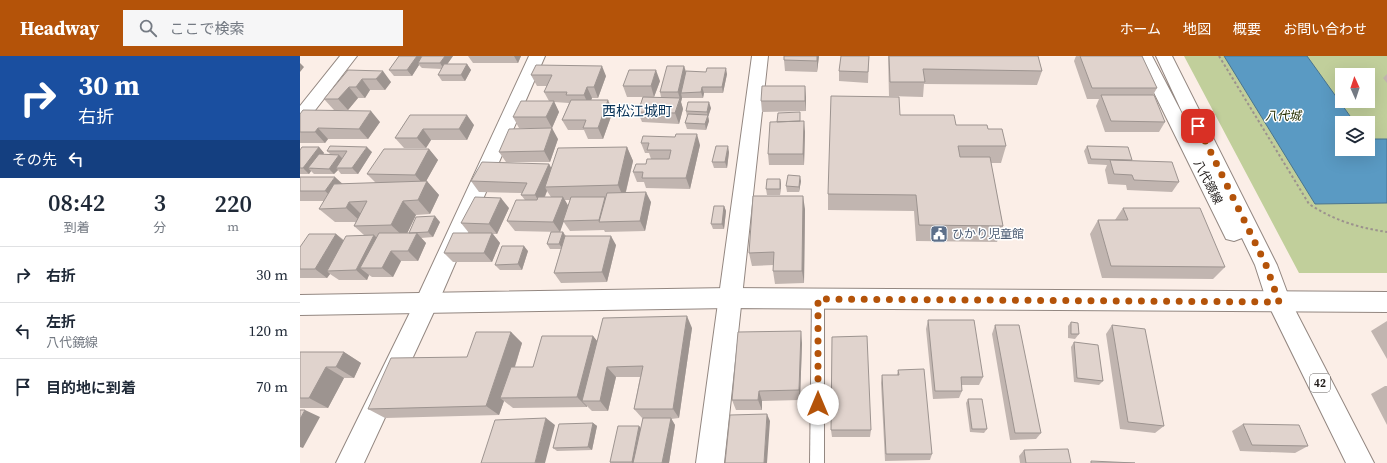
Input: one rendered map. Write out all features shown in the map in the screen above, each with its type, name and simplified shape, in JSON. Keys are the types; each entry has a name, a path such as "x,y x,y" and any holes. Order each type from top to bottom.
{"street":[{"path":"300,118 349,56"},
{"path":"350,463 426,303 537,56"},
{"path":"710,463 760,56"},
{"name":"八代鏡線","path":"1144,56 1251,268 1279,302"},
{"name":"八代鏡線","path":"1164,56 1266,265 1279,302 1360,463"},
{"path":"300,305 730,298 1387,302"}],"lane":[{"path":"817,463 818,299"}],"path":[{"path":"1219,56 1309,204 1342,220 1387,232"}],"green space":[{"name":"八代城","path":"1184,56 1387,56 1387,273 1299,273"}],"water":[{"path":"1224,56 1307,56 1335,95 1335,108 1344,108 1350,116 1335,116 1335,156 1375,156 1375,139 1387,139 1387,203 1315,204"}],"building":[{"path":"399,56 417,56 407,70 389,70"},
{"path":"422,56 445,56 440,63 418,63"},
{"path":"784,56 817,56 817,61 784,60"},
{"path":"841,56 869,56 868,72 839,71"},
{"path":"889,56 1038,56 1042,71 923,69 925,82 890,82"},
{"path":"1080,56 1142,56 1157,88 1092,88"},
{"path":"444,64 467,64 461,75 438,75"},
{"path":"536,65 602,66 594,87 587,87 584,95 566,95 567,92 544,92 552,75 531,75"},
{"path":"667,66 684,66 678,92 660,92"},
{"path":"707,68 726,68 722,87 702,87 701,92 681,93 686,71 706,72"},
{"path":"348,70 383,71 376,79 362,79 356,87 349,87 338,99 324,99"},
{"path":"629,70 656,70 651,86 623,86"},
{"path":"762,86 805,86 805,101 761,101"},
{"path":"1101,95 1154,95 1165,122 1111,121"},
{"path":"831,96 899,97 900,115 954,115 956,125 987,125 988,129 1002,129 1006,146 958,146 960,157 990,157 1003,226 919,225 916,195 828,194"},
{"path":"643,97 680,98 675,113 638,112"},
{"path":"571,100 608,100 598,128 583,128 586,120 562,120"},
{"path":"521,101 554,101 546,117 513,117"},
{"path":"688,102 709,102 707,112 686,111"},
{"path":"303,110 371,111 359,129 318,128 315,132 300,132 300,114"},
{"path":"800,112 800,121 777,122 778,113"},
{"path":"688,114 708,115 705,124 685,123"},
{"path":"410,115 467,115 459,129 423,129 417,138 395,138"},
{"path":"804,121 803,154 768,154 770,122"},
{"path":"552,128 544,151 499,152 509,129"},
{"path":"676,134 697,134 686,178 642,178 643,172 633,172 636,164 646,164 647,159 669,159 671,150 647,150 649,143 641,143 643,136 675,137"},
{"path":"330,146 367,147 352,168 336,168 347,151 327,151"},
{"path":"716,146 728,146 725,162 712,162"},
{"path":"1087,146 1128,147 1132,160 1091,159"},
{"path":"302,147 319,147 303,168 300,168 300,150"},
{"path":"627,147 618,185 545,187 558,148"},
{"path":"384,149 429,149 415,175 367,174"},
{"path":"319,154 339,155 329,169 308,168"},
{"path":"1110,160 1172,162 1179,182 1134,180 1132,175 1114,174"},
{"path":"482,162 549,164 535,195 521,195 527,183 471,181"},
{"path":"788,175 800,176 799,187 786,186"},
{"path":"300,177 335,177 325,191 300,191"},
{"path":"767,179 780,179 780,189 766,189"},
{"path":"427,181 418,200 403,201 391,225 354,226 367,201 349,202 346,208 319,209 334,184"},
{"path":"646,192 640,221 599,222 607,193"},
{"path":"753,196 803,196 802,271 773,271 774,252 749,253"},
{"path":"475,197 501,198 489,224 461,223"},
{"path":"538,197 563,197 553,222 507,221 516,200 537,200"},
{"path":"571,197 605,197 599,220 563,221"},
{"path":"714,206 724,206 722,224 711,224"},
{"path":"1123,208 1200,208 1225,267 1111,266 1098,220 1128,220"},
{"path":"435,216 428,232 409,233 416,217"},
{"path":"551,232 563,232 559,244 547,244"},
{"path":"379,233 417,233 408,251 391,251 382,268 360,268"},
{"path":"453,233 492,233 484,253 444,253"},
{"path":"309,234 336,234 315,269 300,269 300,247"},
{"path":"374,235 356,270 327,271 346,236"},
{"path":"565,236 611,236 602,272 554,273"},
{"path":"502,246 524,246 518,264 495,265"},
{"path":"687,316 673,409 634,409 643,366 607,367 600,401 582,401 603,318"},
{"path":"928,320 974,320 983,377 961,377 962,391 935,391"},
{"path":"1071,322 1078,323 1079,334 1071,334"},
{"path":"995,325 1019,325 1041,433 1015,433"},
{"path":"1112,325 1145,329 1164,426 1128,422"},
{"path":"801,331 799,390 759,391 758,400 732,400 738,332"},
{"path":"476,332 511,332 486,406 368,409 391,358 467,357"},
{"path":"542,336 593,336 577,397 500,398 511,367 533,367"},
{"path":"867,336 871,430 831,430 832,337"},
{"path":"1074,342 1098,345 1103,381 1077,378"},
{"path":"300,352 344,352 336,367 326,367 309,398 300,398"},
{"path":"924,369 932,454 886,454 882,375 899,375 898,370"},
{"path":"968,399 982,399 987,429 972,429"},
{"path":"300,410 305,410 300,419"},
{"path":"767,414 764,463 725,463 730,415"},
{"path":"546,418 535,463 481,463 495,420"},
{"path":"643,418 671,418 662,463 633,463"},
{"path":"593,423 588,447 553,448 559,424"},
{"path":"1243,424 1299,425 1308,446 1252,445"},
{"path":"618,426 639,426 632,462 610,462"},
{"path":"1068,449 1071,463 1026,463 1024,450"},
{"path":"1091,461 1135,463 1091,463"}],"place":[{"name":"ひかり児童館","path":"939,234"}],"district":[{"name":"西松江城町","path":"637,111"}],"route":[{"path":"818,404 818,299 1279,302 1266,265 1198,126"}]}
